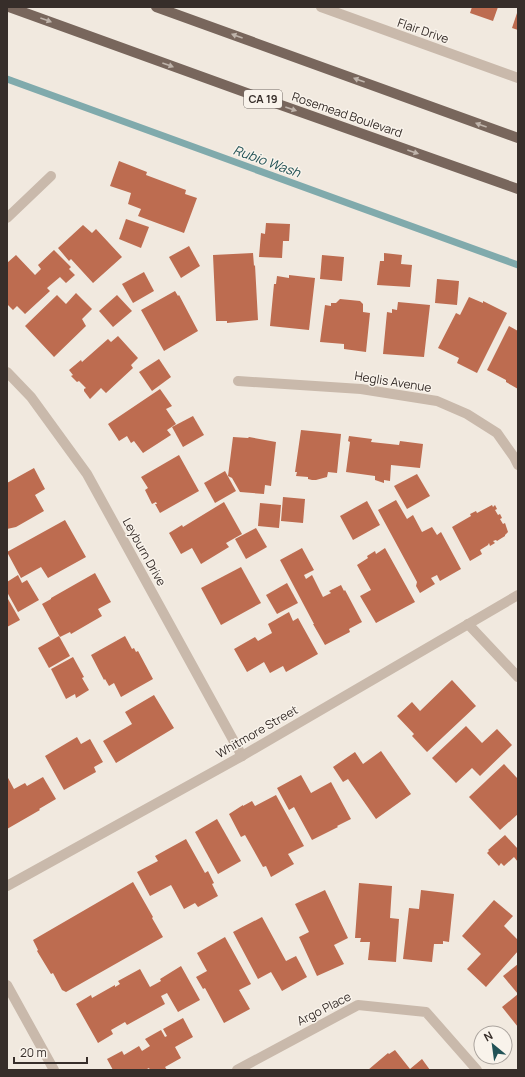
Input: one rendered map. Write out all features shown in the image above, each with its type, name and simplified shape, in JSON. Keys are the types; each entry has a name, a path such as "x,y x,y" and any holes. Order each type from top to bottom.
{"main road":[{"name":"Rosemead Boulevard","path":"10,7 518,189"},
{"path":"156,7 518,138"}],"street":[{"name":"Flair Drive","path":"321,7 518,78"},
{"path":"7,218 51,176"},
{"name":"Leyburn Drive","path":"7,372 31,397 86,474 242,756"},
{"name":"Heglis Avenue","path":"238,381 361,388 437,401 467,414 497,433 518,465"},
{"name":"Whitmore Street","path":"7,886 242,756 518,596"},
{"path":"468,624 518,677"},
{"path":"7,985 54,1070"},
{"name":"Argo Place","path":"237,1070 358,1005 426,1012 477,1070"}],"building":[{"path":"472,7 498,7 493,21 470,13"},
{"path":"518,10 518,30 512,28"},
{"path":"119,161 147,172 146,175 186,190 185,194 197,198 184,233 138,216 141,209 128,204 131,193 110,186"},
{"path":"126,219 149,227 141,248 119,239"},
{"path":"266,223 290,224 289,241 283,241 282,258 259,257 261,233 265,234"},
{"path":"83,225 92,233 96,229 122,257 93,283 71,259 69,261 58,248"},
{"path":"189,246 200,266 181,278 169,257"},
{"path":"54,250 71,267 69,269 75,275 66,283 60,277 47,288 50,291 25,314 17,306 13,310 7,304 7,263 16,255 35,275 41,269 38,265"},
{"path":"253,253 258,320 227,323 227,321 216,321 213,255"},
{"path":"384,253 402,255 401,264 412,265 410,287 377,285 380,261 384,261"},
{"path":"322,255 344,257 342,281 320,279"},
{"path":"144,272 154,291 133,303 122,284"},
{"path":"289,275 315,278 309,330 270,326 274,284 276,284 277,276 289,278"},
{"path":"437,279 459,281 457,305 435,303"},
{"path":"175,291 178,296 179,295 198,331 164,351 141,310"},
{"path":"76,293 92,309 82,319 86,326 54,357 25,326 57,295 66,304"},
{"path":"117,295 132,311 113,327 99,311"},
{"path":"469,297 483,303 483,301 507,313 477,373 457,363 459,358 438,348 456,313 460,315"},
{"path":"340,299 360,301 363,304 363,312 370,313 366,352 344,349 344,344 320,342 325,305 331,306 331,303 336,303"},
{"path":"398,302 430,305 424,357 383,354 387,312 392,313 392,309 397,310"},
{"path":"509,326 518,331 518,389 506,382 506,380 487,370"},
{"path":"118,336 138,358 131,365 133,368 106,393 101,388 90,399 84,391 86,388 71,376 73,375 69,370 81,360 82,362 108,339 111,342"},
{"path":"159,359 171,377 152,391 139,372"},
{"path":"160,389 172,406 166,409 176,424 167,430 171,435 143,453 134,441 131,443 127,436 119,441 108,424"},
{"path":"193,416 204,435 183,447 172,427"},
{"path":"301,430 341,434 337,473 328,472 327,477 316,480 308,479 308,477 296,476 297,472 295,472"},
{"path":"349,436 372,439 371,442 399,445 400,441 423,444 420,468 391,465 390,481 384,480 384,483 375,480 375,476 346,472 350,442 348,441"},
{"path":"233,437 249,437 276,442 271,486 265,485 264,494 240,492 232,478 228,476"},
{"path":"179,455 199,491 160,513 155,504 157,504 156,502 152,504 145,490 148,488 141,477"},
{"path":"34,468 45,489 35,495 44,511 16,527 7,529 7,483"},
{"path":"225,471 236,491 215,503 204,483"},
{"path":"417,474 430,496 407,509 394,486"},
{"path":"283,497 305,499 303,523 281,521"},
{"path":"396,500 407,519 413,515 422,532 432,527 437,535 441,532 461,569 440,581 437,575 431,578 435,584 420,593 416,586 417,582 378,510"},
{"path":"367,501 380,525 353,540 340,516"},
{"path":"224,502 242,534 226,543 229,547 201,564 192,548 181,554 169,533 182,525 183,527"},
{"path":"260,503 281,505 279,528 258,526"},
{"path":"492,505 493,507 495,505 497,509 495,510 498,515 500,514 502,518 500,519 503,524 505,523 508,532 497,541 493,541 495,543 490,546 489,543 480,550 482,554 470,561 452,527 471,516 470,514 476,511 477,513"},
{"path":"65,520 86,557 48,578 41,567 21,578 7,552"},
{"path":"256,528 267,547 246,559 235,539"},
{"path":"302,548 314,570 304,575 306,579 312,575 323,597 331,593 329,591 341,585 362,622 349,629 350,632 325,645 280,560"},
{"path":"385,548 415,602 376,623 360,596 371,590 357,565 368,558 367,556 375,551 376,554"},
{"path":"241,567 261,603 221,625 201,588"},
{"path":"95,573 111,602 98,609 102,616 71,634 70,632 60,637 42,604"},
{"path":"18,575 22,583 27,580 39,600 18,612 7,592 7,582"},
{"path":"287,583 298,603 277,614 266,595"},
{"path":"7,599 20,620 7,627"},
{"path":"289,612 293,621 298,618 318,654 286,672 283,666 270,673 264,662 247,672 234,649 255,637 258,641 272,633 268,624"},
{"path":"59,636 70,656 49,668 38,648"},
{"path":"125,636 132,649 134,648 136,652 138,651 153,679 121,697 114,683 109,686 105,679 104,680 91,655"},
{"path":"73,657 89,690 76,698 75,694 66,699 51,669"},
{"path":"452,680 476,706 427,752 412,736 414,734 397,716 412,702 420,711"},
{"path":"154,695 174,728 116,763 103,741 132,724 125,712"},
{"path":"466,726 482,743 497,729 512,745 480,776 472,768 456,783 432,758"},
{"path":"77,737 81,744 90,739 103,762 94,767 96,772 64,790 45,756"},
{"path":"381,751 411,794 376,819 348,779 343,782 333,767 355,752 363,764"},
{"path":"504,764 518,779 518,814 500,830 469,797"},
{"path":"301,775 311,793 331,782 351,819 312,840 294,807 289,810 277,788"},
{"path":"7,776 14,789 25,783 27,786 43,777 56,799 7,829"},
{"path":"276,795 304,846 288,854 294,864 271,877 266,866 263,867 245,835 241,837 229,814 252,801 255,806"},
{"path":"217,819 241,861 218,874 195,832"},
{"path":"505,835 518,849 518,862 514,857 504,866 501,863 499,866 487,853 489,851 488,850"},
{"path":"186,839 205,873 208,871 218,896 198,907 195,903 184,909 171,885 150,896 137,872 158,861 155,856"},
{"path":"133,882 163,937 66,992 62,990 53,973 51,974 37,951 38,950 33,940"},
{"path":"359,883 392,886 390,918 399,919 396,962 368,960 370,942 360,942 361,938 355,938"},
{"path":"325,890 348,938 334,945 344,964 317,976 299,937 309,932 295,904"},
{"path":"421,890 454,894 449,942 443,941 443,944 434,944 432,962 403,959 409,908 419,909"},
{"path":"494,900 513,916 504,926 518,940 518,951 486,987 467,969 481,954 462,936"},
{"path":"262,917 286,961 296,956 307,977 282,991 271,972 258,979 233,932"},
{"path":"225,937 251,984 239,990 250,1009 224,1023 205,988 203,989 196,977 207,971 197,953"},
{"path":"518,964 518,994 503,976"},
{"path":"181,966 200,1000 178,1012 167,993 161,996 165,1004 127,1025 125,1022 111,1030 113,1034 98,1043 76,1004 91,995 92,998 115,985 115,987 120,984 118,981 140,969 150,987 161,981 160,979"},
{"path":"518,994 518,1027 502,1007"},
{"path":"183,1018 193,1037 175,1047 181,1058 165,1067 167,1070 150,1070 149,1068 147,1069 148,1070 113,1070 107,1059 122,1051 124,1055 139,1046 142,1051 150,1046 145,1039 161,1030 165,1037 167,1036 163,1029"},
{"path":"395,1050 410,1069 422,1059 430,1070 368,1070 388,1053 389,1054"}],"waterway":[{"name":"Rubio Wash","path":"7,79 518,265"}]}
